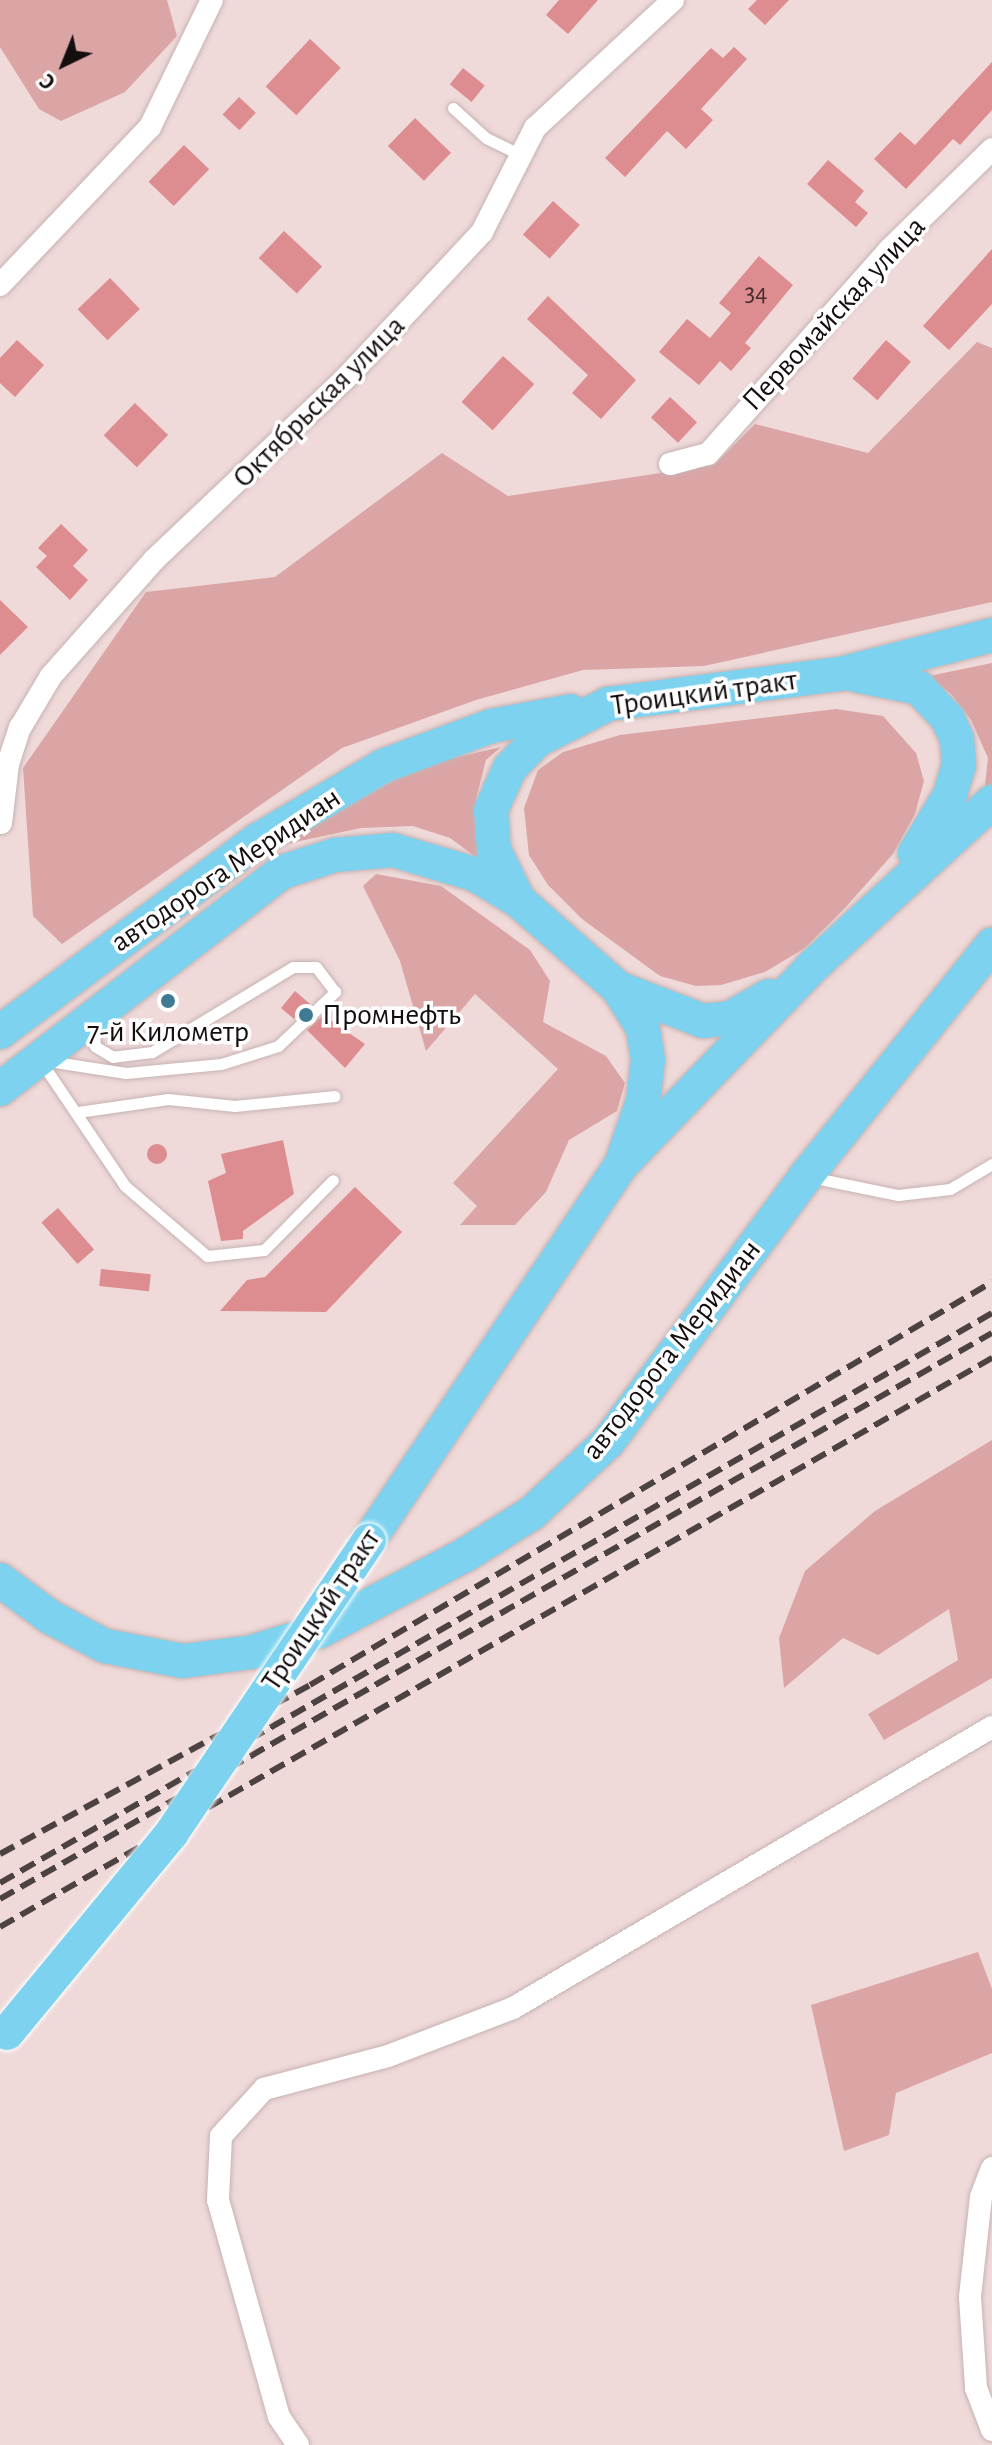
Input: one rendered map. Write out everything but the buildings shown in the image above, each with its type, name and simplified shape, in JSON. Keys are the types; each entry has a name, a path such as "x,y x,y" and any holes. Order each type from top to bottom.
{"main road":[{"name":"Троицкий тракт","path":"621,1165 643,1101 648,1060 643,1028 618,988 519,901 494,850 491,810 498,787 537,740 608,704 840,674 992,635"},
{"path":"840,674 885,678 919,688 948,719 957,739 959,765 935,827 865,916"},
{"name":"автодорога Меридиан","path":"0,1032 258,840 383,766 491,726 608,704"},
{"name":"Троицкий тракт","path":"3,2037 171,1834 621,1165 813,966 992,802"},
{"name":"автодорога Меридиан","path":"0,1089 282,872 335,855 393,850 427,856 474,874 519,901"},
{"name":"автодорога Меридиан","path":"0,1580 50,1617 105,1646 183,1661 252,1652 320,1631 394,1594 532,1513 608,1442 806,1176 992,945"},
{"path":"618,988 703,1021 730,1018 813,966"}],"street":[{"path":"0,285 150,127 212,0"},
{"name":"Октябрьская улица","path":"1,823 16,740 51,676 154,560 345,379 482,232 503,197 519,154 535,128 629,46 673,0"},
{"name":"Первомайская улица","path":"670,464 708,454 889,250 992,149"},
{"path":"298,2445 279,2417 218,2200 221,2136 264,2089 388,2056 513,2008 992,1727"},
{"path":"992,2168 981,2197 970,2297 976,2388 992,2430"}],"lane":[{"path":"453,108 486,138 519,154"},
{"path":"40,1059 126,1073 221,1064 278,1046 335,992 316,967 293,967 152,1052 113,1057 95,1046 93,1016"},
{"path":"40,1059 125,1186 207,1256 264,1250 333,1180"},
{"path":"78,1112 168,1099 235,1106 335,1096"},
{"path":"806,1176 898,1195 950,1189 992,1164"}],"shaded area":[{"path":"0,0 167,0 177,36 125,92 61,121 39,109 0,47"},
{"path":"977,342 992,348 992,602 704,666 583,670 476,700 342,748 62,944 33,916 23,768 146,592 275,577 442,453 508,496 714,465 755,424 868,453"},
{"path":"992,663 992,786 984,794 988,758 971,720 951,694 929,676"},
{"path":"836,709 883,716 916,753 924,781 915,814 893,854 805,948 765,972 721,985 696,986 660,976 582,919 548,885 529,855 524,808 538,770 563,752 620,735"},
{"path":"501,747 486,760 476,799 480,860 450,838 413,826 361,828 281,845 419,766"},
{"path":"376,874 441,886 530,950 550,981 543,1022 606,1056 625,1083 617,1111 569,1140 546,1192 515,1225 460,1225 477,1206 453,1183 558,1069 475,994 426,1051 400,961 363,886"},
{"path":"992,1440 992,1678 884,1740 868,1714 958,1660 949,1609 878,1655 843,1638 784,1688 779,1638 805,1571 875,1511"},
{"path":"978,1952 992,1989 992,2053 896,2093 889,2135 844,2151 811,2005"}],"railway":[{"path":"0,1854 310,1685 992,1282"},
{"path":"0,1883 992,1313"},
{"path":"0,1899 992,1333"},
{"path":"0,1927 992,1358"}],"place":[{"name":"7-й Километр","path":"168,1001"},
{"name":"Промнефть","path":"306,1015"}]}
